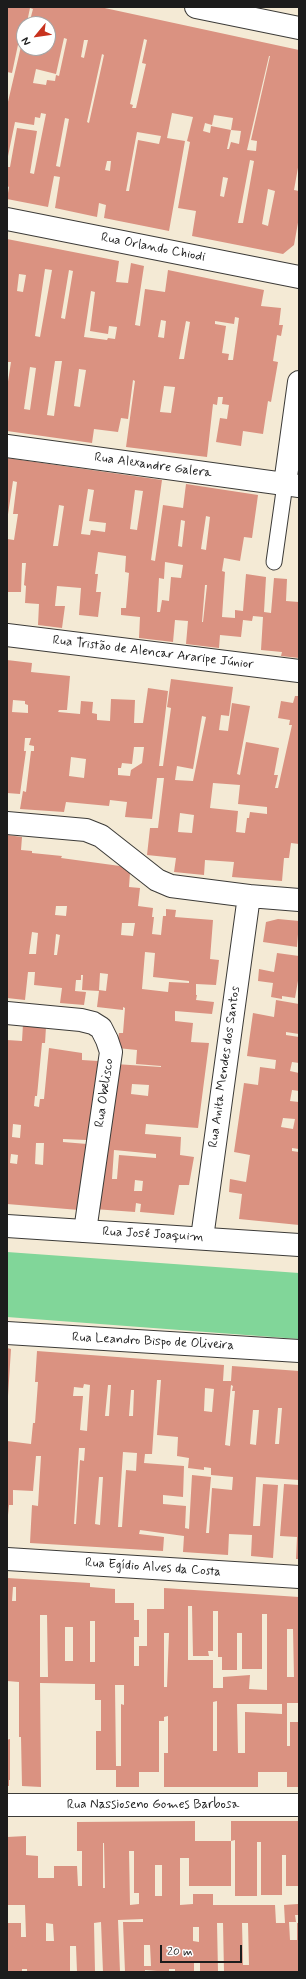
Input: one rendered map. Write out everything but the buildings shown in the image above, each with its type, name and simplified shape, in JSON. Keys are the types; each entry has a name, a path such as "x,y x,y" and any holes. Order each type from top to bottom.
{"street":[{"path":"196,7 259,14 299,28"},
{"name":"Rua Orlando Chiodi","path":"7,219 299,277"},
{"path":"292,485 299,382"},
{"name":"Rua Alexandre Galera","path":"7,446 292,485"},
{"name":"Rua Tristão de Alencar Araripe Júnior","path":"7,635 299,671"},
{"path":"7,823 86,830 101,836 157,880 171,886 249,896 299,900"},
{"name":"Rua Anita Mendes dos Santos","path":"202,1238 249,896"},
{"name":"Rua Obelisco","path":"7,1013 87,1022 101,1028 107,1040 111,1052 85,1232"},
{"name":"Rua José Joaquim","path":"7,1226 299,1245"},
{"name":"Rua Leandro Bispo de Oliveira","path":"7,1333 299,1351"},
{"name":"Rua Egídio Alves da Costa","path":"7,1559 299,1577"},
{"name":"Rua Nassioseno Gomes Barbosa","path":"7,1805 299,1805"}],"lane":[{"path":"274,562 292,485"}],"green space":[{"path":"7,1252 299,1273 299,1339 7,1317"}]}
